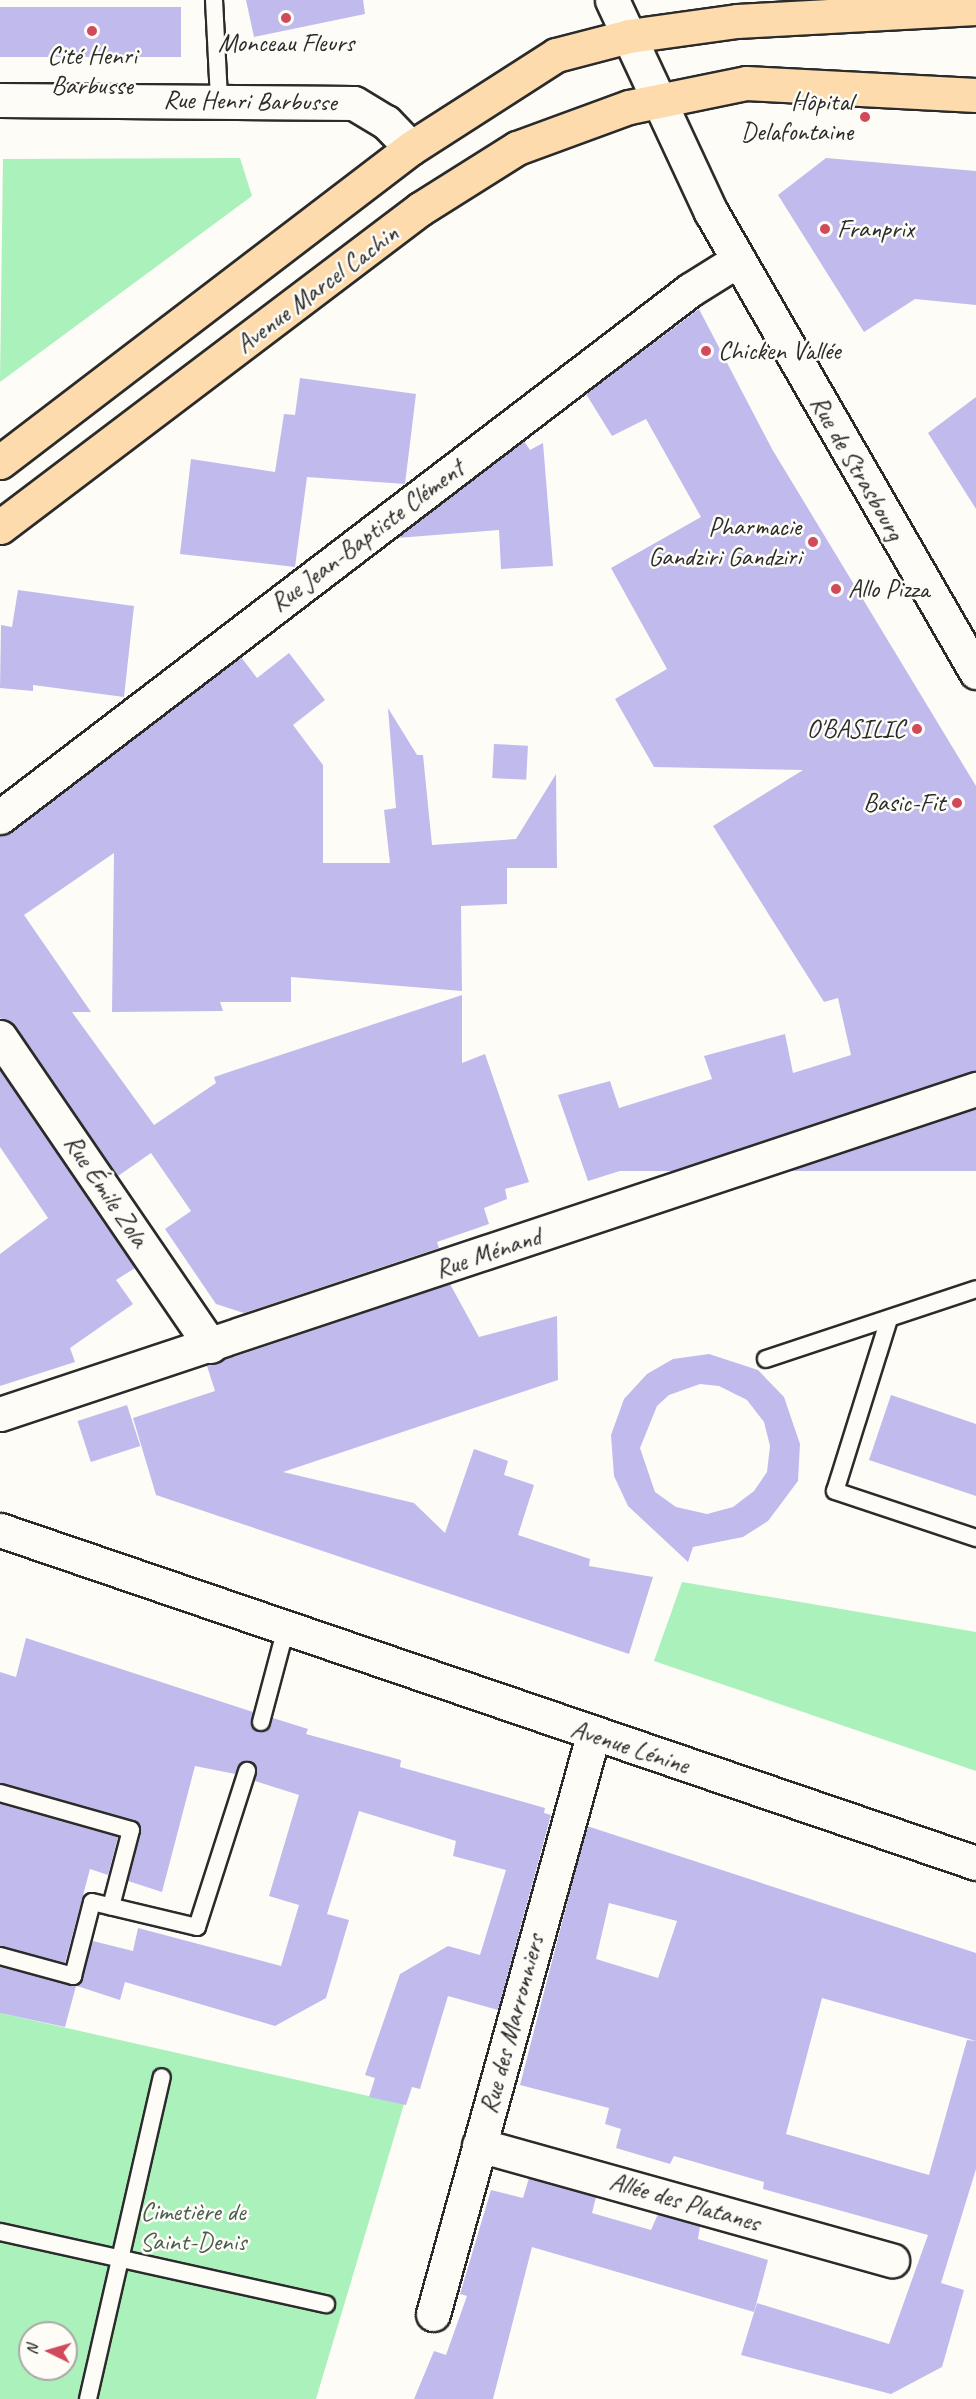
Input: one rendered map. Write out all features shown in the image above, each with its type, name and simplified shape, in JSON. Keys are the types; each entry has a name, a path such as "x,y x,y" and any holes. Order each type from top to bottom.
{"main road":[{"path":"0,462 411,148 556,56 629,36 791,17 976,8"},
{"name":"Avenue Marcel Cachin","path":"0,526 479,168 583,121 659,101 762,82 976,95"}],"street":[{"name":"Rue de Strasbourg","path":"612,0 738,260 971,650"},
{"name":"Rue Henri Barbusse","path":"0,100 219,100 354,103 386,122 411,148"},
{"name":"Rue Jean-Baptiste Clément","path":"0,817 690,290 738,260"},
{"name":"Rue Émile Zola","path":"0,1037 211,1346"},
{"name":"Rue Ménand","path":"0,1414 211,1346 976,1089"},
{"name":"Avenue Lénine","path":"0,1530 285,1632 976,1863"},
{"name":"Rue des Marronniers","path":"432,2314 593,1734"},
{"name":"Allée des Platanes","path":"479,2145 892,2260"}],"lane":[{"path":"214,0 219,100"},
{"path":"766,1359 976,1289"},
{"path":"889,1319 835,1491 976,1538"},
{"path":"261,1722 285,1632"},
{"path":"0,1956 73,1976 92,1902 197,1927 247,1771"},
{"path":"0,1793 131,1830 111,1906"},
{"path":"88,2399 162,2077"},
{"path":"0,2232 326,2304"}],"green space":[{"path":"240,158 252,196 0,382 3,159"},
{"path":"682,1582 976,1632 976,1771 654,1661"},
{"name":"Cimetière de Saint-Denis","path":"0,2013 404,2104 316,2399 0,2399"}],"building":[{"path":"246,0 363,0 365,14 254,37"},
{"name":"Cité Henri Barbusse","path":"0,7 181,7 181,57 0,57"},
{"path":"826,158 976,171 976,305 915,299 864,332 778,195"},
{"path":"699,309 772,449 976,786 976,1071 685,1166 680,1152 588,1181 558,1095 610,1081 619,1108 712,1079 704,1056 785,1034 793,1073 851,1055 838,998 824,1002 713,826 803,770 654,767 615,699 667,669 611,568 701,517 646,419 612,436 586,394"},
{"path":"300,378 416,394 405,484 307,477 295,567 180,554 191,459 275,472 284,414 295,415"},
{"path":"976,397 976,509 928,433"},
{"path":"524,441 530,450 543,443 553,566 501,569 499,530 397,538"},
{"path":"18,590 134,606 124,697 33,685 33,691 0,688 1,625 12,627"},
{"path":"289,653 325,700 293,725 323,765 323,863 390,863 384,810 396,808 388,708 417,755 423,755 432,845 516,839 556,774 557,868 507,868 507,904 461,906 462,991 291,977 291,1002 220,1002 223,1011 112,1012 114,853 24,915 91,1012 72,1012 154,1125 216,1083 214,1077 462,995 462,1063 485,1054 529,1182 505,1189 507,1199 484,1208 489,1224 437,1242 439,1248 244,1313 216,1304 165,1229 191,1211 151,1153 118,1176 15,1026 0,1018 0,835 241,657 257,678"},
{"path":"494,744 528,746 526,780 492,778"},
{"path":"0,1070 135,1268 116,1280 133,1304 70,1348 75,1362 0,1386 0,1254 48,1218 0,1147"},
{"path":"585,1109 976,1109 976,1171 585,1171"},
{"path":"450,1284 479,1337 557,1316 558,1380 283,1472 414,1503 445,1533 474,1449 508,1461 504,1475 534,1485 518,1535 590,1559 589,1566 653,1577 629,1654 156,1495 133,1418 215,1391 207,1366"},
{"path":"709,1354 758,1370 784,1397 800,1444 798,1481 768,1521 743,1537 693,1547 688,1562 628,1506 614,1476 611,1435 624,1399 647,1374 673,1359","holes":["700,1384 719,1386 747,1400 764,1422 770,1446 767,1472 754,1491 733,1507 707,1514 676,1507 655,1492 640,1448 657,1406 669,1395"]},
{"path":"891,1395 976,1424 976,1496 869,1460"},
{"path":"127,1405 140,1446 91,1462 78,1421"},
{"path":"26,1638 253,1712 251,1724 258,1732 268,1730 273,1718 308,1729 306,1734 401,1760 400,1767 545,1808 544,1813 551,1815 498,2010 448,1996 420,2089 412,2087 406,2105 369,2097 375,2078 365,2075 400,1974 448,1946 480,1955 506,1870 453,1856 456,1841 359,1811 327,1914 349,1920 326,1998 275,2026 125,1982 120,2000 77,1986 93,1941 133,1951 138,1928 281,1966 299,1905 269,1896 299,1795 255,1781 257,1768 250,1761 240,1763 235,1774 195,1766 162,1892 128,1881 141,1833 138,1822 0,1783 0,1672 16,1677"},
{"path":"0,1804 118,1837 108,1875 90,1869 65,1963 0,1946"},
{"path":"587,1826 976,1953 976,2041 976,2169 941,2283 964,2290 942,2367 891,2394 741,2355 757,2303 889,2344 928,2235 763,2189 764,2182 674,2156 670,2164 616,2148 621,2129 605,2124 609,2108 520,2085","holes":["609,1903 677,1921 658,1978 596,1959","822,1998 976,2041 967,2040 929,2175 786,2134"]},
{"path":"0,1967 76,1986 65,2027 0,2013"},
{"path":"529,2178 596,2197 592,2213 651,2230 658,2214 700,2226 698,2239 768,2260 754,2312 532,2247 493,2399 414,2399 434,2351 446,2355 467,2296 460,2294 491,2190 523,2198"}],"place":[{"name":"Monceau Fleurs","path":"286,18"},
{"name":"Cité Henri Barbusse","path":"92,31"},
{"name":"Hôpital Delafontaine","path":"865,117"},
{"name":"Franprix","path":"825,229"},
{"name":"Chicken Vallée","path":"706,351"},
{"name":"Pharmacie Gandziri Gandziri","path":"813,542"},
{"name":"Allo Pizza","path":"836,589"},
{"name":"O'BASILIC","path":"917,729"},
{"name":"Basic-Fit","path":"957,803"}]}
